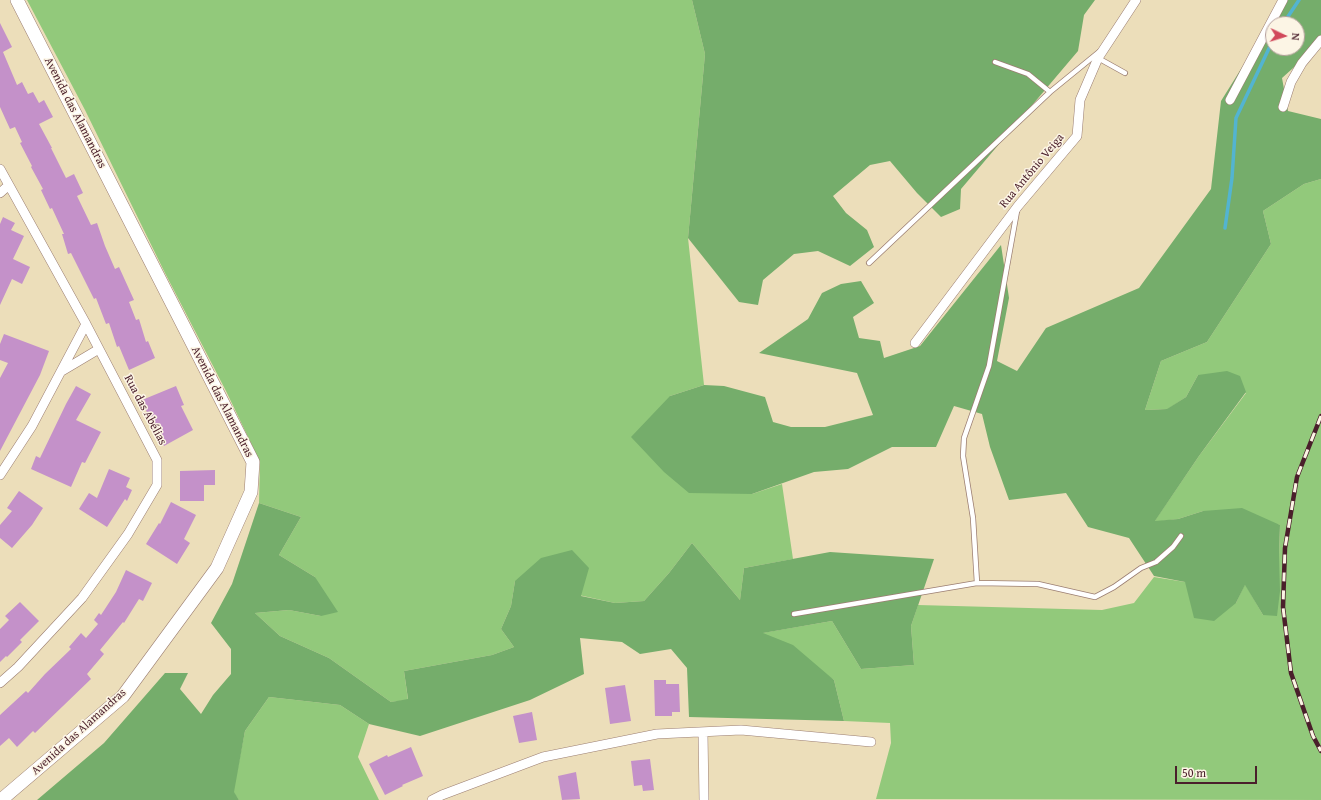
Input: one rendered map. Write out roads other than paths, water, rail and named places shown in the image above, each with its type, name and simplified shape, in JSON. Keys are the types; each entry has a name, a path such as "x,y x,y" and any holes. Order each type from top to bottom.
{"street":[{"name":"Avenida das Alamandras","path":"1,800 123,696 217,568 251,492 252,462 17,0"},
{"name":"Rua Antônio Veiga","path":"915,343 1018,206 1077,136 1080,100 1098,58 1136,0"},
{"path":"1230,100 1283,0"},
{"path":"1283,107 1291,82 1302,63 1321,40"},
{"name":"Rua das Abélias","path":"0,169 86,324 157,460 157,486 128,534 82,598 18,667 0,682"},
{"path":"0,193 9,185"},
{"path":"0,475 32,426 86,324"},
{"path":"61,372 99,349"},
{"path":"432,800 543,757 657,734 741,730 871,742"},
{"path":"703,732 704,800"}],"lane":[{"path":"869,263 1050,92 1106,46"},
{"path":"1098,58 1125,73"},
{"path":"994,62 1028,74 1050,92"},
{"path":"977,583 973,518 963,456 964,438 989,366 1018,206"},
{"path":"794,614 977,583 1038,584 1095,597 1114,587 1141,568 1156,562 1173,547 1181,536"}],"waterway":[{"path":"1288,16 1299,0"},
{"path":"1225,228 1232,178 1236,118 1265,56"}],"railway":[{"path":"1321,416 1297,477 1285,548 1283,607 1291,673 1313,736 1321,751"}]}
